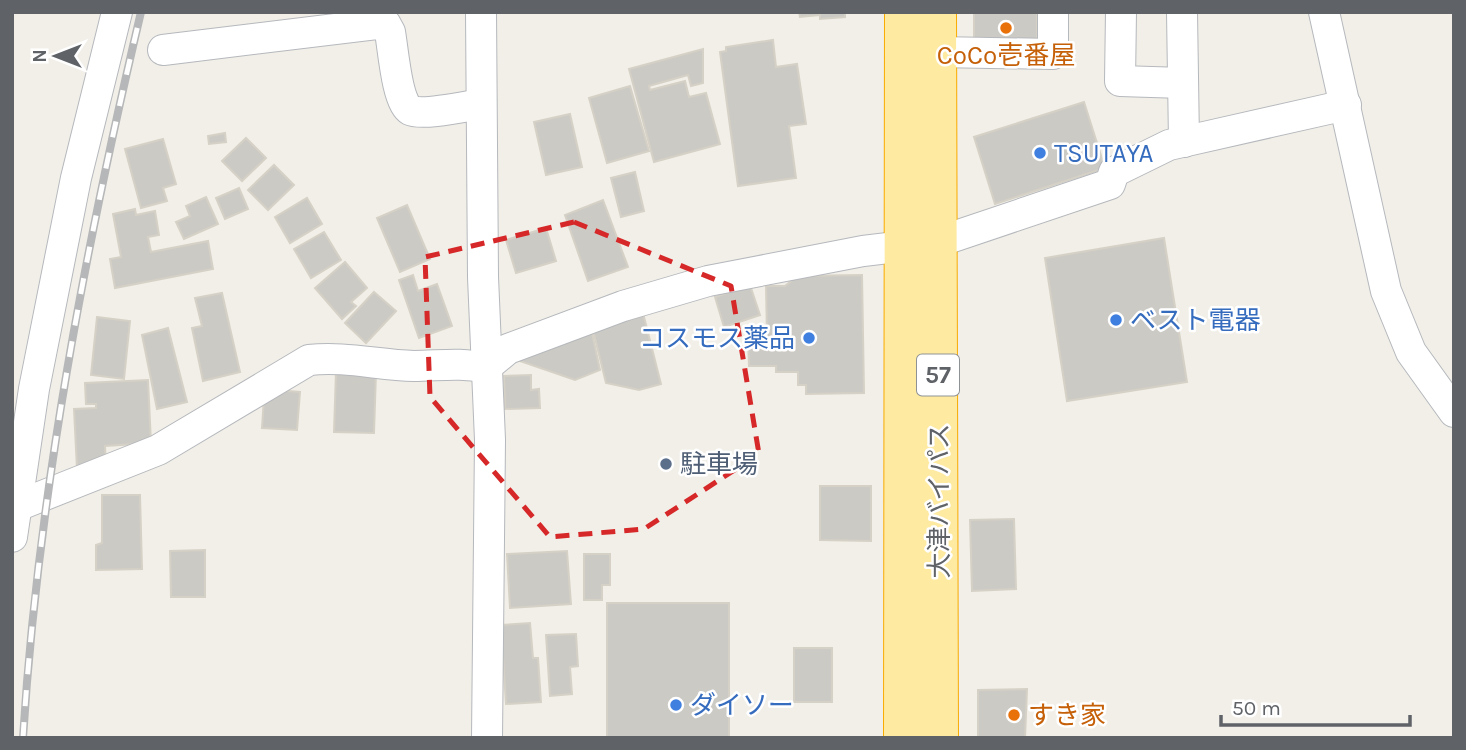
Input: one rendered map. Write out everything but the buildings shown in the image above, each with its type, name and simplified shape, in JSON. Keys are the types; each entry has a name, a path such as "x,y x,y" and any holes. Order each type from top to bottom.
{"highway":[{"name":"大津バイパス","path":"904,12 921,244 939,738"},
{"name":"大津バイパス","path":"903,738 921,244 937,52 937,12"}],"street":[{"path":"12,537 14,507 34,389 76,178 117,12"},
{"path":"481,12 485,368 490,440 488,738"},
{"path":"937,52 1053,54 1053,12"},
{"path":"1121,12 1120,80 1183,83"},
{"path":"1182,12 1184,142"},
{"path":"1324,12 1386,291 1411,352 1451,403"},
{"path":"163,50 385,23 390,32 402,101 411,110 423,112 481,104"},
{"path":"485,368 508,349 623,306 708,281 863,251 921,244 1110,184 1114,172 1169,145 1346,105"},
{"path":"14,507 158,450 309,360 330,358 412,366 470,364 485,368"}],"highlighted area":[{"path":"574,222 731,286 759,454 644,529 550,537 430,397 425,257"}],"railway":[{"path":"23,738 30,647 52,464 83,282 141,12"}],"place":[{"name":"CoCo壱番屋","path":"1006,28"},
{"name":"TSUTAYA","path":"1040,153"},
{"name":"ベスト電器","path":"1116,320"},
{"name":"コスモス薬品","path":"809,338"},
{"name":"駐車場","path":"666,464"},
{"name":"ダイソー","path":"676,705"},
{"name":"すき家","path":"1014,715"}]}
